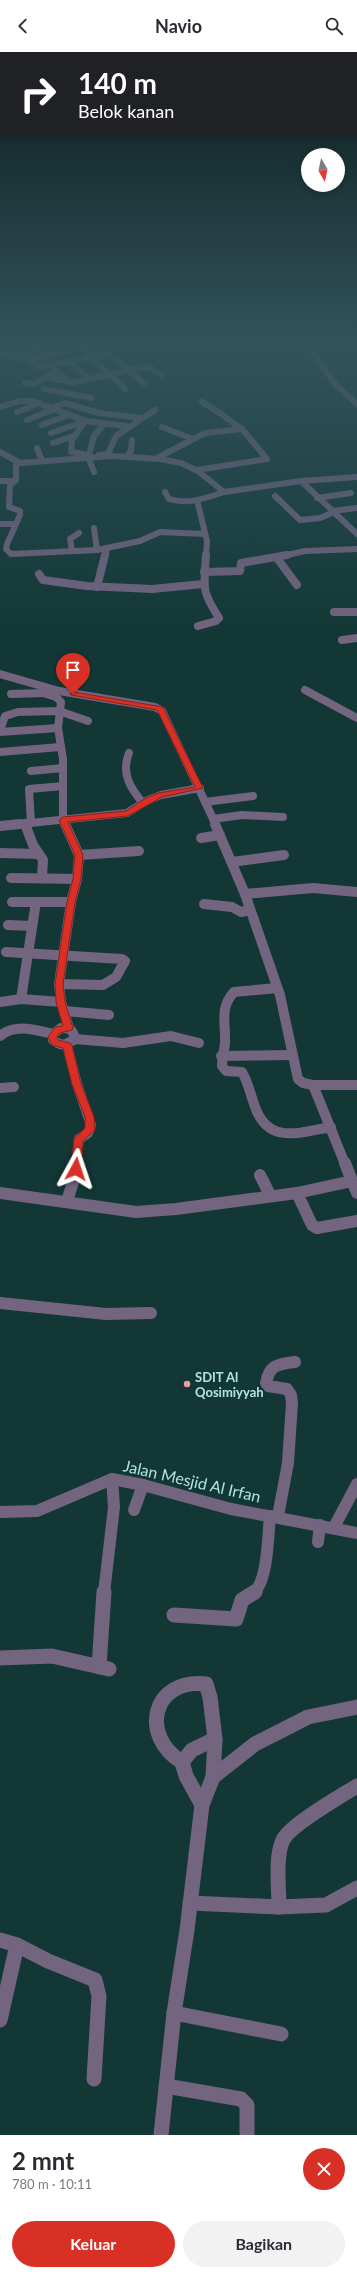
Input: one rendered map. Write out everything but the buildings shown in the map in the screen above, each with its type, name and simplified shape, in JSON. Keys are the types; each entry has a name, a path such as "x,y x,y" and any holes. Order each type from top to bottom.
{"street":[{"path":"53,443 58,441"},
{"path":"72,441 69,451 88,457 108,454 112,441"},
{"path":"93,441 88,457 94,472"},
{"path":"127,456 131,451 132,441"},
{"path":"157,458 189,441"},
{"path":"197,470 267,460 252,441"},
{"path":"37,448 36,452 43,460 42,461"},
{"path":"0,452 16,462 88,457 127,456 157,458 197,470 224,492"},
{"path":"9,507 10,485 15,481 16,462"},
{"path":"165,492 172,501 197,500 224,492 301,481 357,477"},
{"path":"0,481 15,481"},
{"path":"301,481 317,498 357,534"},
{"path":"317,498 351,494"},
{"path":"275,496 300,520 320,518 334,512 357,508"},
{"path":"197,500 205,534 207,557 203,584 206,598 219,618 216,621 198,626"},
{"path":"0,507 9,507 20,511 21,516 7,543 9,553 16,555 97,550 123,543 140,541 160,532 205,534"},
{"path":"0,524 16,524"},
{"path":"94,528 97,550"},
{"path":"72,551 70,539 79,533"},
{"path":"97,587 107,548"},
{"path":"204,572 236,572 241,570 241,563 277,558 305,551 343,551 357,549"},
{"path":"277,558 297,586"},
{"path":"39,574 43,580 97,587 162,589 203,584"},
{"path":"334,612 357,612"},
{"path":"342,640 357,638"},
{"path":"0,674 59,691 160,708 200,788 245,894 277,988 298,1079 303,1083 313,1085 357,1084"},
{"path":"20,680 22,686 44,693 59,700 61,706 59,711 58,728 63,768 63,820 79,855 77,879 71,902 59,984 69,1028 76,1035 71,1042 77,1084 91,1125 88,1133 79,1139 75,1174 67,1201"},
{"path":"305,690 357,718"},
{"path":"11,694 44,693"},
{"path":"58,728 0,731 5,716 8,714 59,711 88,721"},
{"path":"0,752 60,747"},
{"path":"128,753 125,765 128,783 143,803"},
{"path":"31,771 63,768"},
{"path":"42,877 43,860 39,854 28,823 28,790 63,786"},
{"path":"0,826 128,813 143,803 161,795 200,788"},
{"path":"205,802 253,796"},
{"path":"213,819 242,815 283,817"},
{"path":"201,838 220,835"},
{"path":"79,855 139,851"},
{"path":"0,852 39,854"},
{"path":"232,862 284,855"},
{"path":"11,878 42,877 77,879"},
{"path":"245,894 313,888 357,892"},
{"path":"12,902 71,902"},
{"path":"20,1000 36,902"},
{"path":"204,904 232,907 241,912 250,910"},
{"path":"8,925 32,926"},
{"path":"6,952 29,952 122,959 125,964 116,977 103,985 59,984"},
{"path":"277,988 234,992 229,996 224,1004 223,1018 224,1044 221,1056 224,1070 242,1072 258,1117 264,1126 269,1129 283,1135 331,1126"},
{"path":"0,1002 20,1000 109,1015"},
{"path":"0,1036 8,1029 17,1028 53,1034 61,1028 69,1028"},
{"path":"53,1034 56,1043 123,1043 171,1036 199,1044"},
{"path":"221,1056 292,1055"},
{"path":"313,1085 331,1126 357,1193"},
{"path":"0,1088 14,1087"},
{"path":"260,1175 270,1195"},
{"path":"0,1194 67,1201 136,1212 176,1209 270,1195 297,1193 352,1181"},
{"path":"297,1193 312,1225 318,1228 357,1221"},
{"path":"0,1303 106,1314 151,1313"},
{"path":"174,1615 233,1620 239,1617 242,1600 256,1591 259,1586 274,1516 288,1463 292,1403 291,1395 287,1389 268,1386 266,1383 266,1376 270,1367 274,1365 295,1362"},
{"path":"0,1658 52,1656 104,1668 106,1570 114,1508 112,1479"},
{"name":"Jalan Mesjid Al Irfan","path":"0,1512 21,1513 37,1511 67,1500 98,1484 112,1479 143,1485 231,1509 334,1527 357,1533"},
{"path":"334,1527 357,1484"},
{"path":"134,1510 143,1485"},
{"path":"318,1542 320,1525"},
{"path":"162,2135 174,2013 190,1904 202,1805 213,1777 215,1739 210,1697 206,1684 178,1686 164,1695 157,1716 156,1728 164,1747 182,1762 186,1776 202,1805"},
{"path":"213,1777 255,1744 308,1717 357,1707"},
{"path":"182,1762 186,1754 195,1746 215,1739"},
{"path":"279,1907 279,1852 283,1839 291,1831 330,1802 357,1786"},
{"path":"190,1904 279,1907 326,1905 357,1888"},
{"path":"0,1940 17,1945 48,1961 92,1978 97,1984 99,1996 94,2079"},
{"path":"0,2020 17,1945"},
{"path":"174,2013 281,2034"},
{"path":"166,2086 242,2099 247,2105 247,2135"}],"place":[{"name":"SDIT Al Qosimiyyah","path":"187,1384"}],"route":[{"path":"73,694 120,700 160,708 200,788 161,795 148,800 128,813 63,820 79,855 77,879 71,902 59,984 61,1002 69,1028 61,1028 53,1034 52,1037 53,1040 59,1045 67,1045 77,1084 90,1117 90,1130 79,1139 76,1169"}]}
